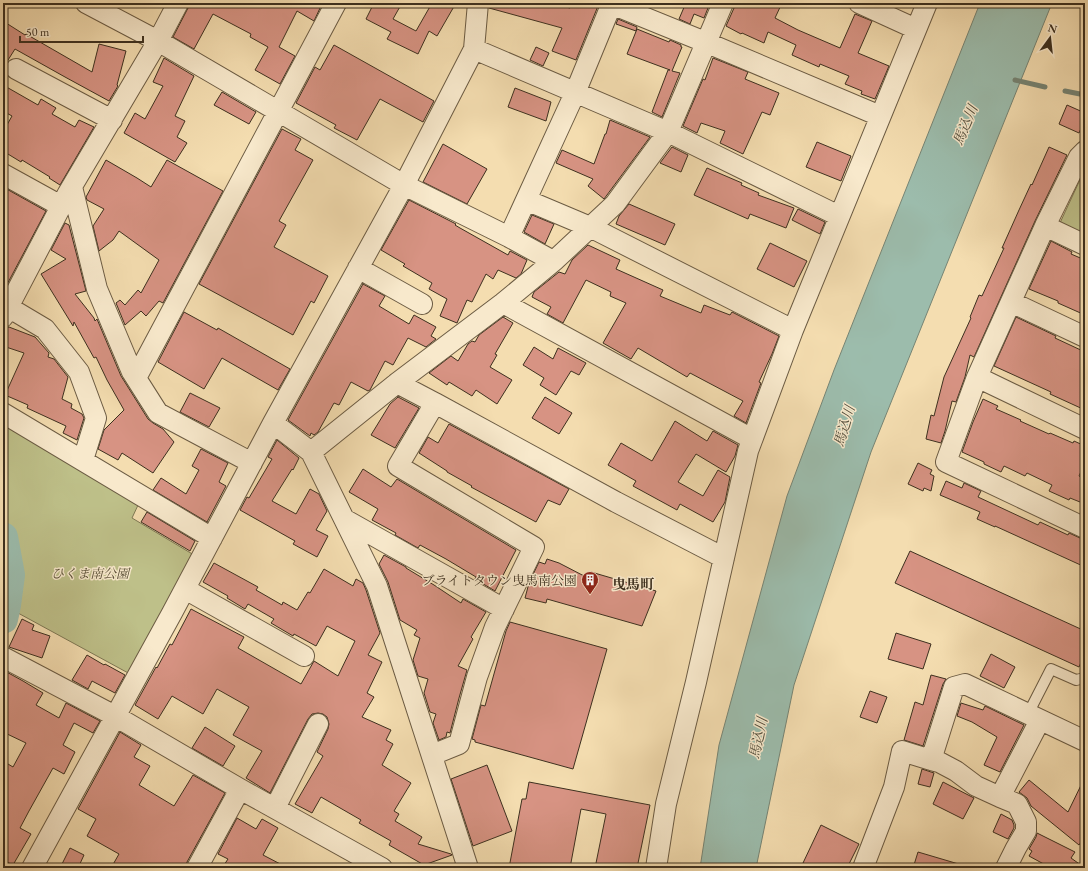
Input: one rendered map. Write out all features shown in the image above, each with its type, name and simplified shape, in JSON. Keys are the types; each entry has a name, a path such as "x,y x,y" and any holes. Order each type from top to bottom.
{"street":[{"path":"86,3 158,41 404,185 509,237 553,261"},
{"path":"83,460 96,418 79,372 45,329 6,312 61,206 158,41 178,3"},
{"path":"32,868 185,589 273,423 404,185 474,49 478,3"},
{"path":"509,237 575,93 611,3 880,116"},
{"path":"311,452 397,383 503,303 553,261 615,204 668,132 723,3"},
{"path":"859,3 916,29"},
{"path":"656,868 666,804 752,439 793,330 927,3"},
{"path":"136,378 278,111 333,4"},
{"path":"474,49 668,132 840,216"},
{"path":"16,68 112,120"},
{"path":"1085,152 1079,157 1045,226 976,377 946,462 1085,528"},
{"path":"3,174 61,206"},
{"path":"72,187 97,289 132,372 158,413 252,463"},
{"path":"526,200 590,227 793,330"},
{"path":"1045,226 1085,245"},
{"path":"358,268 422,304"},
{"path":"1011,302 1085,337"},
{"path":"503,303 752,439"},
{"path":"976,377 1085,429"},
{"path":"397,383 616,502 724,558"},
{"path":"432,755 459,744 477,677 495,627 534,548 398,466 435,403"},
{"path":"3,413 212,538"},
{"path":"273,423 311,452 378,586 468,868"},
{"path":"344,519 504,609"},
{"path":"185,589 304,656"},
{"path":"3,657 115,716 240,789 382,868"},
{"path":"931,760 954,687 965,684 1085,741"},
{"path":"1000,797 1034,717"},
{"path":"275,808 318,724"},
{"path":"862,868 894,787 902,751 939,762 956,771 976,786 1017,804 1026,822 1026,831 1006,868"},
{"path":"197,868 240,789"}],"lane":[{"path":"1034,717 1051,669 1076,680 1085,678"}],"green space":[{"path":"1085,169 1085,237 1059,225"},
{"name":"ひくま南公園","path":"3,424 139,503 132,518 194,555 130,674 18,613 22,590 3,502"}],"water":[{"name":"馬込川","path":"980,3 1052,3 871,452 794,685 756,868 700,868 719,745 787,496 834,370"}],"building":[{"path":"189,3 315,3 321,6 314,21 297,11 279,47 295,56 280,84 255,70 268,47 250,37 251,34 213,14 194,49 173,37 188,8"},
{"path":"374,3 402,3 393,19 416,31 432,3 456,3 437,36 429,31 418,54 387,39 391,32 366,19"},
{"path":"489,3 550,3 570,8 573,3 596,3 598,6 576,60 552,51 562,28 489,8"},
{"path":"682,3 710,3 704,18 694,14 690,24 679,19 685,5"},
{"path":"734,3 782,3 775,18 798,30 840,48 855,14 872,21 858,53 889,66 875,99 861,94 862,91 845,84 849,76 820,64 819,67 792,55 796,45 768,32 764,43 726,26 734,8"},
{"path":"618,19 637,27 636,31 616,24"},
{"path":"3,21 25,35 26,34 92,72 99,44 126,51 118,86 109,101 15,49 3,68"},
{"path":"637,29 669,42 670,40 681,45 682,47 672,71 680,73 662,117 652,112 668,70 670,70 627,54"},
{"path":"334,45 434,101 423,122 380,99 357,140 334,128 336,125 296,103 315,67 320,70"},
{"path":"536,47 549,53 543,66 530,60"},
{"path":"164,58 194,76 175,116 185,121 177,137 187,143 175,162 124,133 135,113 145,119 163,86 153,82"},
{"path":"713,58 748,72 745,79 779,93 770,115 762,112 743,154 720,143 725,131 701,123 697,133 683,126 703,79 705,80"},
{"path":"3,85 38,105 41,99 56,108 52,114 75,127 79,120 94,127 60,185 22,160 21,162 3,151 3,132 12,116 3,111"},
{"path":"515,88 551,102 546,121 508,107"},
{"path":"222,92 256,112 249,124 214,105"},
{"path":"1067,105 1085,113 1085,120 1079,133 1059,124"},
{"path":"610,120 650,137 604,199 588,186 593,179 556,163 562,150 594,164"},
{"path":"282,129 301,139 295,150 313,160 279,221 286,225 274,247 328,276 314,303 311,301 293,335 199,284"},
{"path":"817,142 851,156 841,181 806,167"},
{"path":"443,144 487,169 467,204 423,182"},
{"path":"672,147 688,155 681,172 660,163"},
{"path":"1049,147 1067,155 1035,221 974,357 970,355 965,377 956,402 952,401 941,443 926,439 931,415 934,416 944,377 971,318 970,317 979,295 982,296 1004,248 1002,248 1019,210"},
{"path":"106,160 151,187 167,160 223,191 163,303 159,301 146,316 141,311 125,325 116,303 120,300 125,305 138,290 141,293 159,260 119,231 113,240 99,251 93,226 104,209 87,200 86,197"},
{"path":"707,168 742,183 741,185 759,193 758,195 794,208 786,228 750,214 748,219 694,195"},
{"path":"3,187 46,211 3,292"},
{"path":"409,200 456,224 455,225 508,255 510,251 527,260 521,274 516,278 498,270 493,279 486,274 472,302 467,300 457,323 440,316 447,299 429,289 432,283 403,266 405,264 381,250"},
{"path":"629,204 675,224 665,245 616,224 619,216"},
{"path":"798,209 825,222 820,234 792,220"},
{"path":"532,215 554,224 545,244 524,232"},
{"path":"65,223 69,225 86,291 75,294 95,321 97,319 121,376 148,419 163,429 174,442 153,473 122,453 118,460 98,449 104,430 124,410 96,357 94,358 74,322 73,326 41,274 66,259 51,250"},
{"path":"1051,241 1072,252 1071,254 1085,260 1085,315 1058,303 1058,301 1029,289"},
{"path":"770,243 807,261 794,287 757,269"},
{"path":"588,245 620,260 616,269 663,290 660,296 701,313 704,305 730,315 732,312 779,336 759,382 761,383 746,423 734,416 743,401 690,373 687,377 638,348 631,359 603,343 626,303 610,296 611,292 586,280 563,323 547,314 551,307 532,297 534,292 559,272 565,274 572,260"},
{"path":"363,284 385,296 379,306 409,324 414,315 436,327 431,336 436,339 426,347 408,338 393,365 385,361 370,390 368,391 351,382 339,405 334,403 318,432 314,435 311,433 310,436 288,420"},
{"path":"184,312 217,330 218,328 290,369 278,390 222,358 204,389 158,362"},
{"path":"503,317 513,323 495,354 497,355 490,367 512,380 497,404 476,390 472,396 449,382 447,385 429,373 451,356 458,361 468,344 472,341 475,342 479,335"},
{"path":"1016,317 1085,352 1085,410 1050,394 1051,392 994,366"},
{"path":"8,327 35,337 49,353 48,357 54,359 68,377 62,399 72,404 71,408 82,414 84,418 77,440 63,433 66,426 27,408 28,405 5,395 24,353 3,346"},
{"path":"534,347 553,359 558,348 586,363 579,375 571,371 556,395 540,385 544,378 523,365"},
{"path":"190,393 220,408 209,427 180,412"},
{"path":"398,397 419,408 395,448 371,435 390,404"},
{"path":"545,397 572,413 559,434 532,418"},
{"path":"983,399 998,406 996,409 1021,420 1020,421 1049,434 1050,433 1073,443 1074,441 1085,446 1085,463 1079,476 1085,480 1085,504 1070,498 1069,500 1049,491 1052,485 1027,473 1025,476 1004,466 1001,472 962,452"},
{"path":"675,421 707,441 713,431 738,445 735,456 726,472 696,454 678,482 703,496 718,470 730,477 725,502 713,522 680,504 677,510 633,486 636,481 608,465 621,443 652,461"},
{"path":"449,424 569,489 560,505 548,500 536,522 471,487 472,486 447,472 419,453 428,437 438,443"},
{"path":"277,440 299,458 293,470 292,469 272,501 296,514 310,489 319,494 327,511 316,530 328,536 317,557 293,544 295,541 240,510 247,497 249,498 272,459 268,457"},
{"path":"201,449 228,463 219,482 226,486 207,522 153,490 161,478 186,494 199,470 192,466"},
{"path":"918,463 932,470 930,474 934,476 931,491 924,488 923,491 908,484"},
{"path":"363,469 391,487 397,479 516,550 495,591 475,579 476,577 446,559 420,545 418,548 395,535 396,533 372,520 378,509 349,492"},
{"path":"946,481 962,488 964,483 981,491 978,497 1038,525 1040,522 1068,535 1069,533 1085,539 1085,567 977,519 980,512 940,495"},
{"path":"147,512 195,541 190,551 141,522"},
{"path":"910,551 1085,631 1085,654 1079,667 895,583"},
{"path":"384,555 406,567 461,603 463,599 486,612 471,637 473,639 458,666 467,670 450,733 447,732 446,737 439,740 433,723 436,714 430,712 424,693 428,679 418,676 413,660 420,638 414,635 417,630 400,620 388,582 379,564"},
{"name":"ブライトタウン曳馬南公園","path":"547,559 559,563 588,578 591,572 656,591 642,626 547,599 546,603 525,598 529,583 539,562 545,564"},
{"path":"214,563 258,587 256,590 282,605 283,602 297,610 308,592 310,593 324,569 353,586 356,579 363,583 380,633 368,655 382,662 367,693 374,697 362,717 391,730 386,740 393,744 382,765 411,783 394,811 399,814 395,821 422,837 418,844 452,855 424,865 389,845 391,841 359,823 361,820 321,797 312,813 295,804 323,756 317,752 329,724 327,717 323,714 312,714 308,719 270,793 246,778 262,751 233,735 249,707 217,689 203,714 172,696 158,719 135,705 170,644 172,645 191,609 244,637 238,648 301,684 314,661 338,676 355,641 327,626 316,646 294,634 293,636 271,623 274,619 248,604 245,609 227,598 228,596 203,582"},
{"path":"22,619 34,625 32,630 50,636 42,658 9,647"},
{"path":"510,622 607,649 573,769 475,742 475,740 472,739 481,705 485,706 506,631"},
{"path":"896,633 931,644 923,669 888,659"},
{"path":"991,654 1015,667 1004,688 980,676"},
{"path":"87,655 125,675 115,693 92,681 88,689 72,680"},
{"path":"3,670 43,693 36,705 59,718 66,703 100,721 93,733 74,723 63,745 75,752 64,774 53,768 29,811 20,828 31,834 13,865 3,860 3,761 13,767 26,743 3,732"},
{"path":"931,675 946,679 943,684 923,746 904,740 915,702 923,705"},
{"path":"870,691 887,697 877,723 860,717"},
{"path":"961,703 983,710 985,706 1024,725 1000,772 984,765 997,737 972,722 957,716"},
{"path":"205,727 235,746 223,766 192,748"},
{"path":"120,732 141,745 134,757 150,766 139,785 174,806 193,775 225,793 187,862 186,868 111,868 119,854 87,836 96,819 78,809"},
{"path":"487,765 512,831 473,846 451,779"},
{"path":"922,769 934,773 930,787 918,784"},
{"path":"1085,777 1085,836 1079,845 1031,806 1027,798 1019,792 1029,780 1068,812"},
{"path":"529,782 650,805 637,868 595,868 606,814 581,809 570,868 509,868 522,799 526,799"},
{"path":"943,782 974,798 963,819 933,804"},
{"path":"1001,814 1012,820 1014,825 1008,839 993,832"},
{"path":"237,818 256,829 262,819 278,828 263,855 288,868 222,868 228,859 218,854"},
{"path":"821,825 859,844 847,868 814,868 803,863"},
{"path":"1037,833 1075,852 1071,858 1085,868 1051,868 1029,856 1032,851 1029,849"},
{"path":"70,848 84,855 78,868 60,868"},
{"path":"918,852 962,865 961,868 913,868"}],"waterway":[{"path":"1015,80 1045,87"},
{"path":"1065,91 1085,95"},
{"path":"3,537 10,575 3,619"}],"place":[{"name":"ブライトタウン曳馬南公園","path":"590,595"}],"district":[{"name":"曳馬町","path":"633,584"}]}
